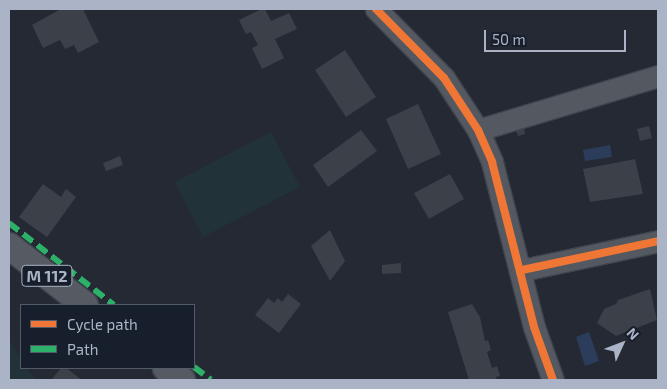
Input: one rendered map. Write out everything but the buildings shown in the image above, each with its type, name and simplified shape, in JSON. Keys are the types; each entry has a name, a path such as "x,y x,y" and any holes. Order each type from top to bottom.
{"main road":[{"name":"M 112","path":"9,246 84,304"},
{"path":"167,369 182,380"}],"street":[{"path":"376,9 444,78 478,130 492,162 522,270 534,327 553,380"},
{"path":"478,130 658,76"},
{"path":"522,270 658,241"}],"shaded area":[{"path":"271,132 300,187 203,237 175,182"},
{"path":"9,341 20,358 20,369 28,369 36,380 9,380"}],"water":[{"path":"610,145 612,157 585,161 583,150"},
{"path":"589,332 599,361 585,366 576,337"}],"marked path":[{"path":"9,223 113,304"},
{"path":"195,368 211,380"}],"cycle path":[{"path":"376,9 444,78 478,130 492,162 534,327 553,380"},
{"path":"522,270 658,241"}]}
